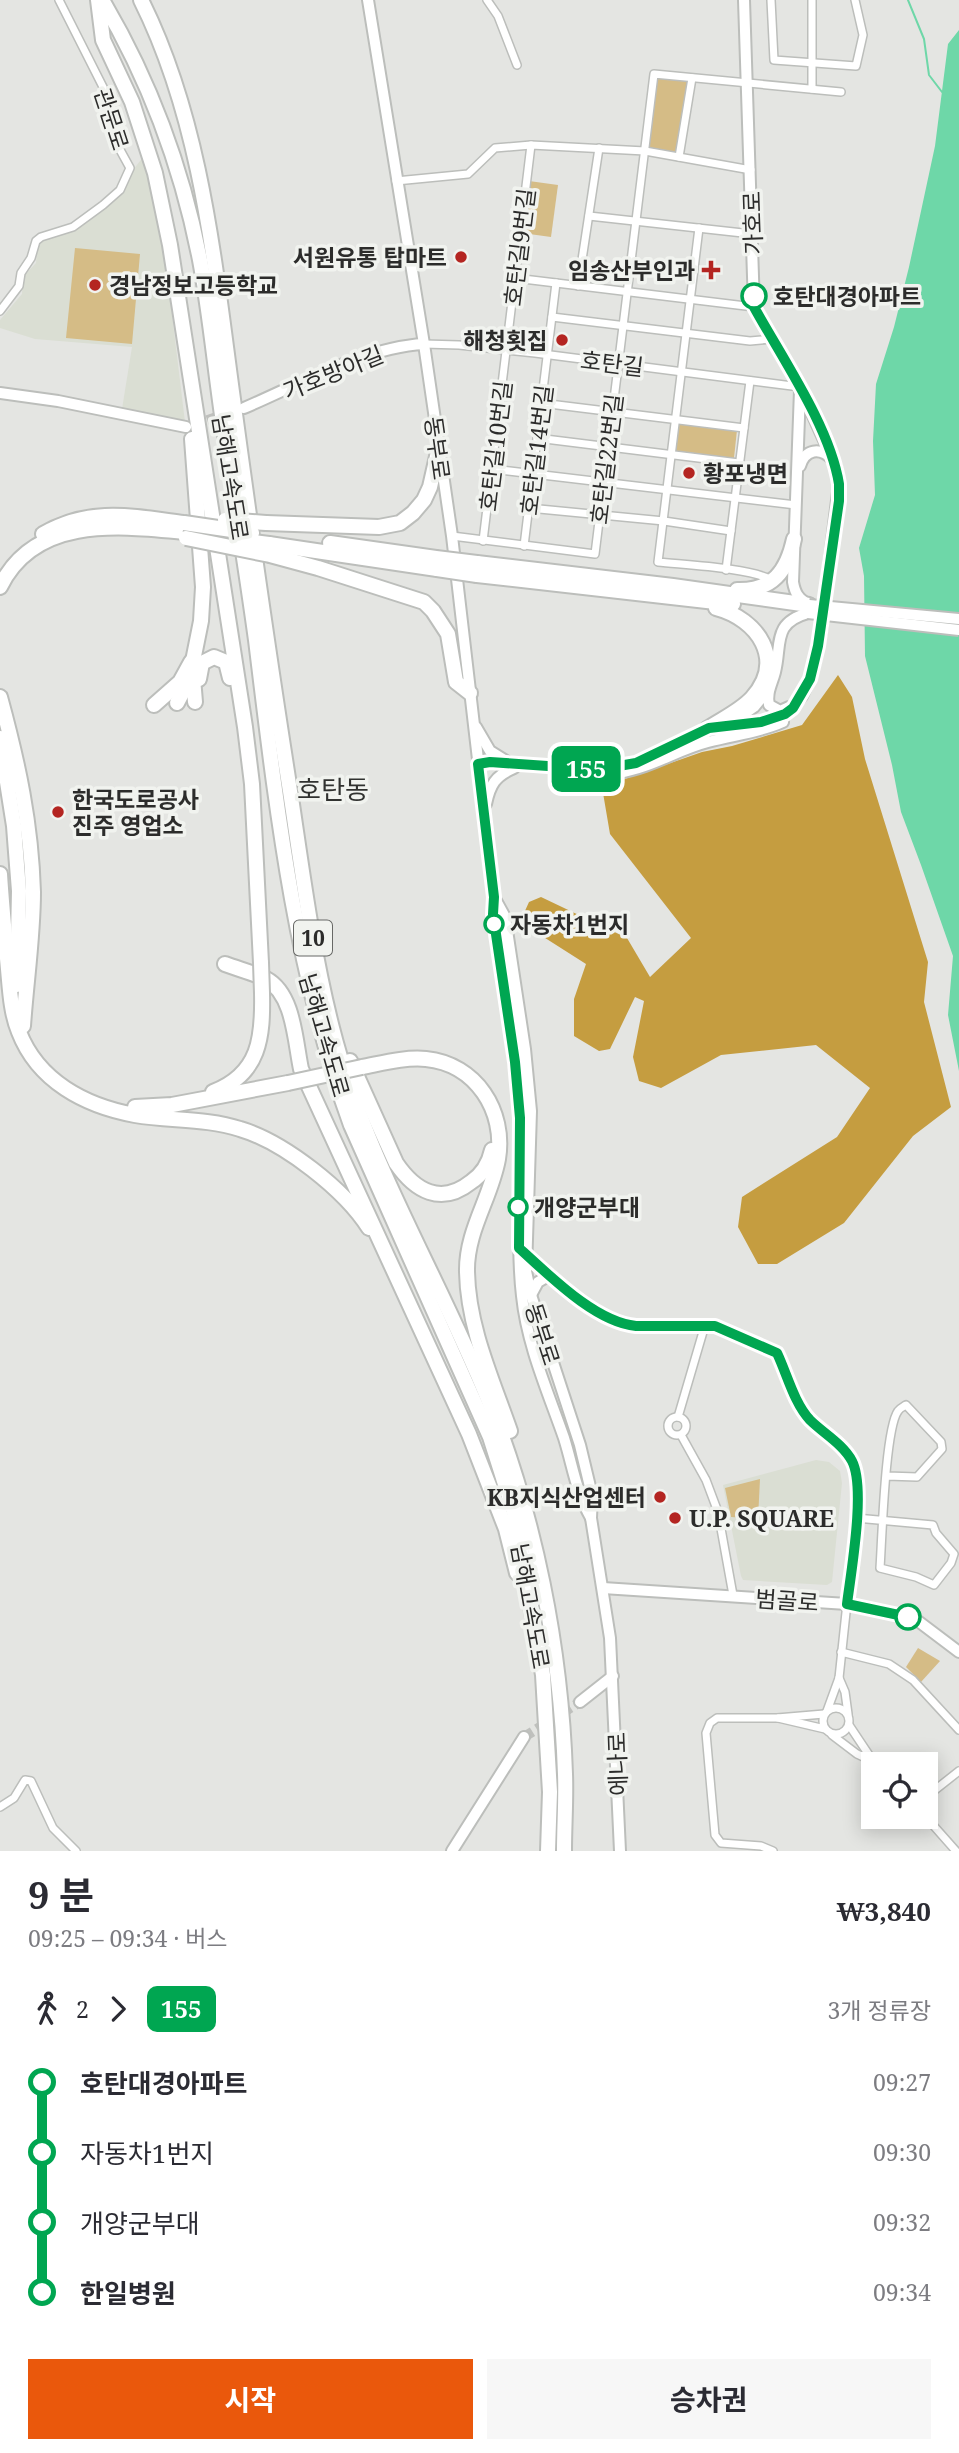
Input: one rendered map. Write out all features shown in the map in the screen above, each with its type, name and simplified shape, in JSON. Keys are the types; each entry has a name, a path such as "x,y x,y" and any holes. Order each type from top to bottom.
{"highway":[{"path":"100,0 103,40 132,102 155,173 170,245 249,761 261,963 262,1033 256,1053 244,1072 216,1091 154,1107"},
{"name":"남해고속도로","path":"100,0 136,61 157,108 176,166 200,261 253,617 274,787 307,974 319,1026 351,1125 490,1437 516,1519 543,1675 550,1792 548,1851"},
{"name":"남해고속도로","path":"141,0 181,103 201,192 304,885 332,1030 363,1124 393,1195 474,1365 510,1456 529,1525 550,1625 565,1775 564,1851"},
{"path":"186,351 203,586 201,621 192,672 198,701 201,666 209,659 219,658 226,662 238,730 249,761"},
{"path":"0,573 18,551 40,535 67,522 96,515 268,539 395,525 410,517 424,500 438,452"},
{"path":"0,587 12,568 23,558 57,536 98,527 149,524"},
{"path":"184,528 477,569 809,609"},
{"path":"268,539 308,564 424,603 433,611 448,634 456,682 470,693"},
{"path":"673,592 749,590 773,580 785,568 794,539"},
{"path":"673,592 733,614 757,630 763,641 766,670 761,686 742,708 707,729"},
{"path":"192,672 165,702 195,655"},
{"path":"0,696 19,768 28,825 33,893 23,1026"},
{"path":"0,738 14,826 19,891 17,993 23,1026 38,1057 65,1084 100,1101 126,1106 154,1107 290,1086"},
{"path":"0,874 13,1014 24,1045 44,1072 66,1090 92,1103 133,1115 221,1124 259,1135 277,1144 338,1191 353,1206 377,1240 409,1300"},
{"path":"225,964 266,979 280,990 290,1016 301,1069 469,1434 506,1530 532,1651 543,1675"},
{"path":"332,1030 358,1076 387,1145 405,1177 422,1189 447,1194 463,1188 482,1172 490,1158 492,1129 489,1115 471,1089 450,1074 431,1069 363,1070"},
{"path":"117,1110 158,1112 290,1086 405,1059 428,1059 448,1064 474,1080 495,1115 499,1136 498,1159 472,1235 467,1254 467,1272 474,1323 513,1440 510,1456"}],"street":[{"name":"관문로","path":"0,312 19,286 21,273 31,258 36,240 74,227 103,205 120,190 130,168 113,138 113,118 104,89 59,0"},
{"name":"동부로","path":"368,0 424,344 452,537 494,897 505,916 525,1049 531,1111 522,1296 528,1333 565,1443 580,1499 592,1518"},
{"path":"373,28 374,0"},
{"path":"487,0 498,16 517,65"},
{"name":"가호로","path":"478,764 591,769 636,763 707,729 775,718 793,708 810,679 821,631 839,484 834,461 800,387 754,307 744,0"},
{"path":"771,0 774,60 856,66 863,36 855,0"},
{"path":"812,0 812,89"},
{"name":"호탄길22번길","path":"524,546 595,554 654,74 692,78"},
{"path":"680,157 692,78 841,92"},
{"name":"가호로","path":"396,181 468,174 495,148 531,145 645,151 751,170"},
{"name":"호탄길9번길","path":"507,350 531,145"},
{"path":"578,286 599,148"},
{"path":"589,216 752,234"},
{"path":"699,228 658,562 766,576 773,580"},
{"path":"515,278 754,307"},
{"name":"호탄길14번길","path":"524,546 556,283"},
{"path":"552,317 750,341 771,339"},
{"name":"호탄길","path":"424,344 507,350 800,387"},
{"name":"가호방아길","path":"244,408 378,351 424,344"},
{"name":"호탄길10번길","path":"483,541 507,350"},
{"path":"726,570 750,381"},
{"path":"800,387 794,539 795,592 809,609 959,629"},
{"path":"0,393 58,401 186,427"},
{"path":"541,403 744,428"},
{"path":"537,439 739,463"},
{"path":"796,490 801,462 810,451 819,450 834,461"},
{"path":"492,469 796,505"},
{"path":"529,508 664,521 731,531"},
{"path":"452,537 524,546"},
{"path":"674,755 754,707 768,690 775,671 780,635 785,625 809,609 959,619"},
{"name":"가호로","path":"513,766 602,776 637,770 705,743 772,727 798,711 816,682 821,659 821,631"},
{"path":"768,690 769,705 780,711 787,709 802,696"},
{"path":"473,722 490,751 513,766 495,779 489,788 484,817"},
{"name":"동부로","path":"523,1252 531,1295 580,1444 592,1494 592,1518 613,1676"},
{"path":"523,1252 596,1311 624,1325 715,1326 777,1353 809,1419 852,1461 858,1477 856,1518 839,1678 822,1722 828,1732 861,1756"},
{"path":"531,1295 538,1282 550,1275"},
{"path":"678,1417 705,1325"},
{"path":"856,1518 884,1520 933,1525 936,1533 954,1554 951,1563 934,1585 916,1577 880,1568 884,1520 887,1476 890,1436 898,1411 906,1405 941,1442 942,1449 917,1478 887,1476"},
{"path":"678,1417 684,1419 687,1424 681,1435 672,1434 668,1427 670,1421 678,1417"},
{"path":"681,1435 706,1480 718,1512 733,1595"},
{"name":"범골로","path":"603,1588 847,1604 914,1618 959,1652"},
{"path":"841,1652 889,1664 913,1680 959,1730"},
{"path":"580,1702 613,1676"},
{"name":"에나로","path":"613,1676 620,1851"},
{"path":"839,1678 845,1692 849,1725 867,1752"},
{"path":"773,1851 761,1846 721,1843 715,1835 706,1733 710,1723 717,1718 777,1718 826,1713 839,1708 848,1716"},
{"path":"777,1718 828,1732 842,1733 849,1725"},
{"path":"452,1851 524,1737"},
{"path":"938,1788 959,1771"},
{"path":"0,1807 14,1798 26,1780 31,1782 53,1828 76,1851"},
{"path":"937,1829 957,1850"}],"shaded area":[{"path":"959,30 959,1071 948,1015 953,956 901,812 865,656 864,576 859,548 875,495 873,441 876,384 909,267 935,146 948,44"},
{"path":"654,76 691,80 679,155 646,149"},
{"name":"경남정보고등학교","path":"144,156 163,240 185,422 122,409 132,347 35,339 0,328 0,320 22,294 23,277 36,263 37,247 47,237 103,208"},
{"path":"529,181 558,185 551,237 522,233"},
{"path":"75,248 140,254 132,344 66,338"},
{"path":"678,423 737,430 734,458 675,451"},
{"path":"838,675 852,697 865,759 928,962 924,1002 951,1107 913,1136 844,1223 777,1264 758,1264 738,1227 742,1197 837,1137 870,1088 816,1045 721,1055 661,1088 639,1081 633,1057 644,1001 635,997 610,1049 599,1051 574,1036 574,999 586,964 520,922 529,902 541,897 627,938 650,977 691,938 610,834 602,787 702,752 802,725"},
{"path":"816,1460 829,1462 840,1471 842,1483 832,1582 827,1585 743,1580 723,1485"},
{"path":"760,1479 758,1519 731,1517 725,1488"},
{"path":"918,1648 940,1661 921,1682 906,1667"}],"waterway":[{"path":"908,0 924,39 929,75 942,92"}],"tunnel":[{"path":"193,425 228,413"},
{"path":"524,1737 580,1702"}],"bus line":[{"name":"155","path":"754,296 754,307 800,387 830,451 839,484 821,631 810,679 802,696 785,714 761,722 709,728 636,763 591,769 490,762 478,764 494,897 493,914 515,1062 520,1118 519,1248 596,1311 624,1325 715,1326 777,1353 809,1419 852,1461 858,1477 847,1604 908,1617"}],"place":[{"name":"서원유통 탑마트","path":"461,257"},
{"name":"임송산부인과","path":"711,270"},
{"name":"경남정보고등학교","path":"95,285"},
{"name":"호탄대경아파트","path":"754,296"},
{"name":"해청횟집","path":"562,340"},
{"name":"황포냉면","path":"689,473"},
{"name":"한국도로공사 진주 영업소","path":"58,812"},
{"name":"자동차1번지","path":"494,924"},
{"name":"개양군부대","path":"518,1207"},
{"name":"KB지식산업센터","path":"660,1497"},
{"name":"U.P. SQUARE","path":"675,1518"}],"district":[{"name":"호탄동","path":"333,789"}]}
